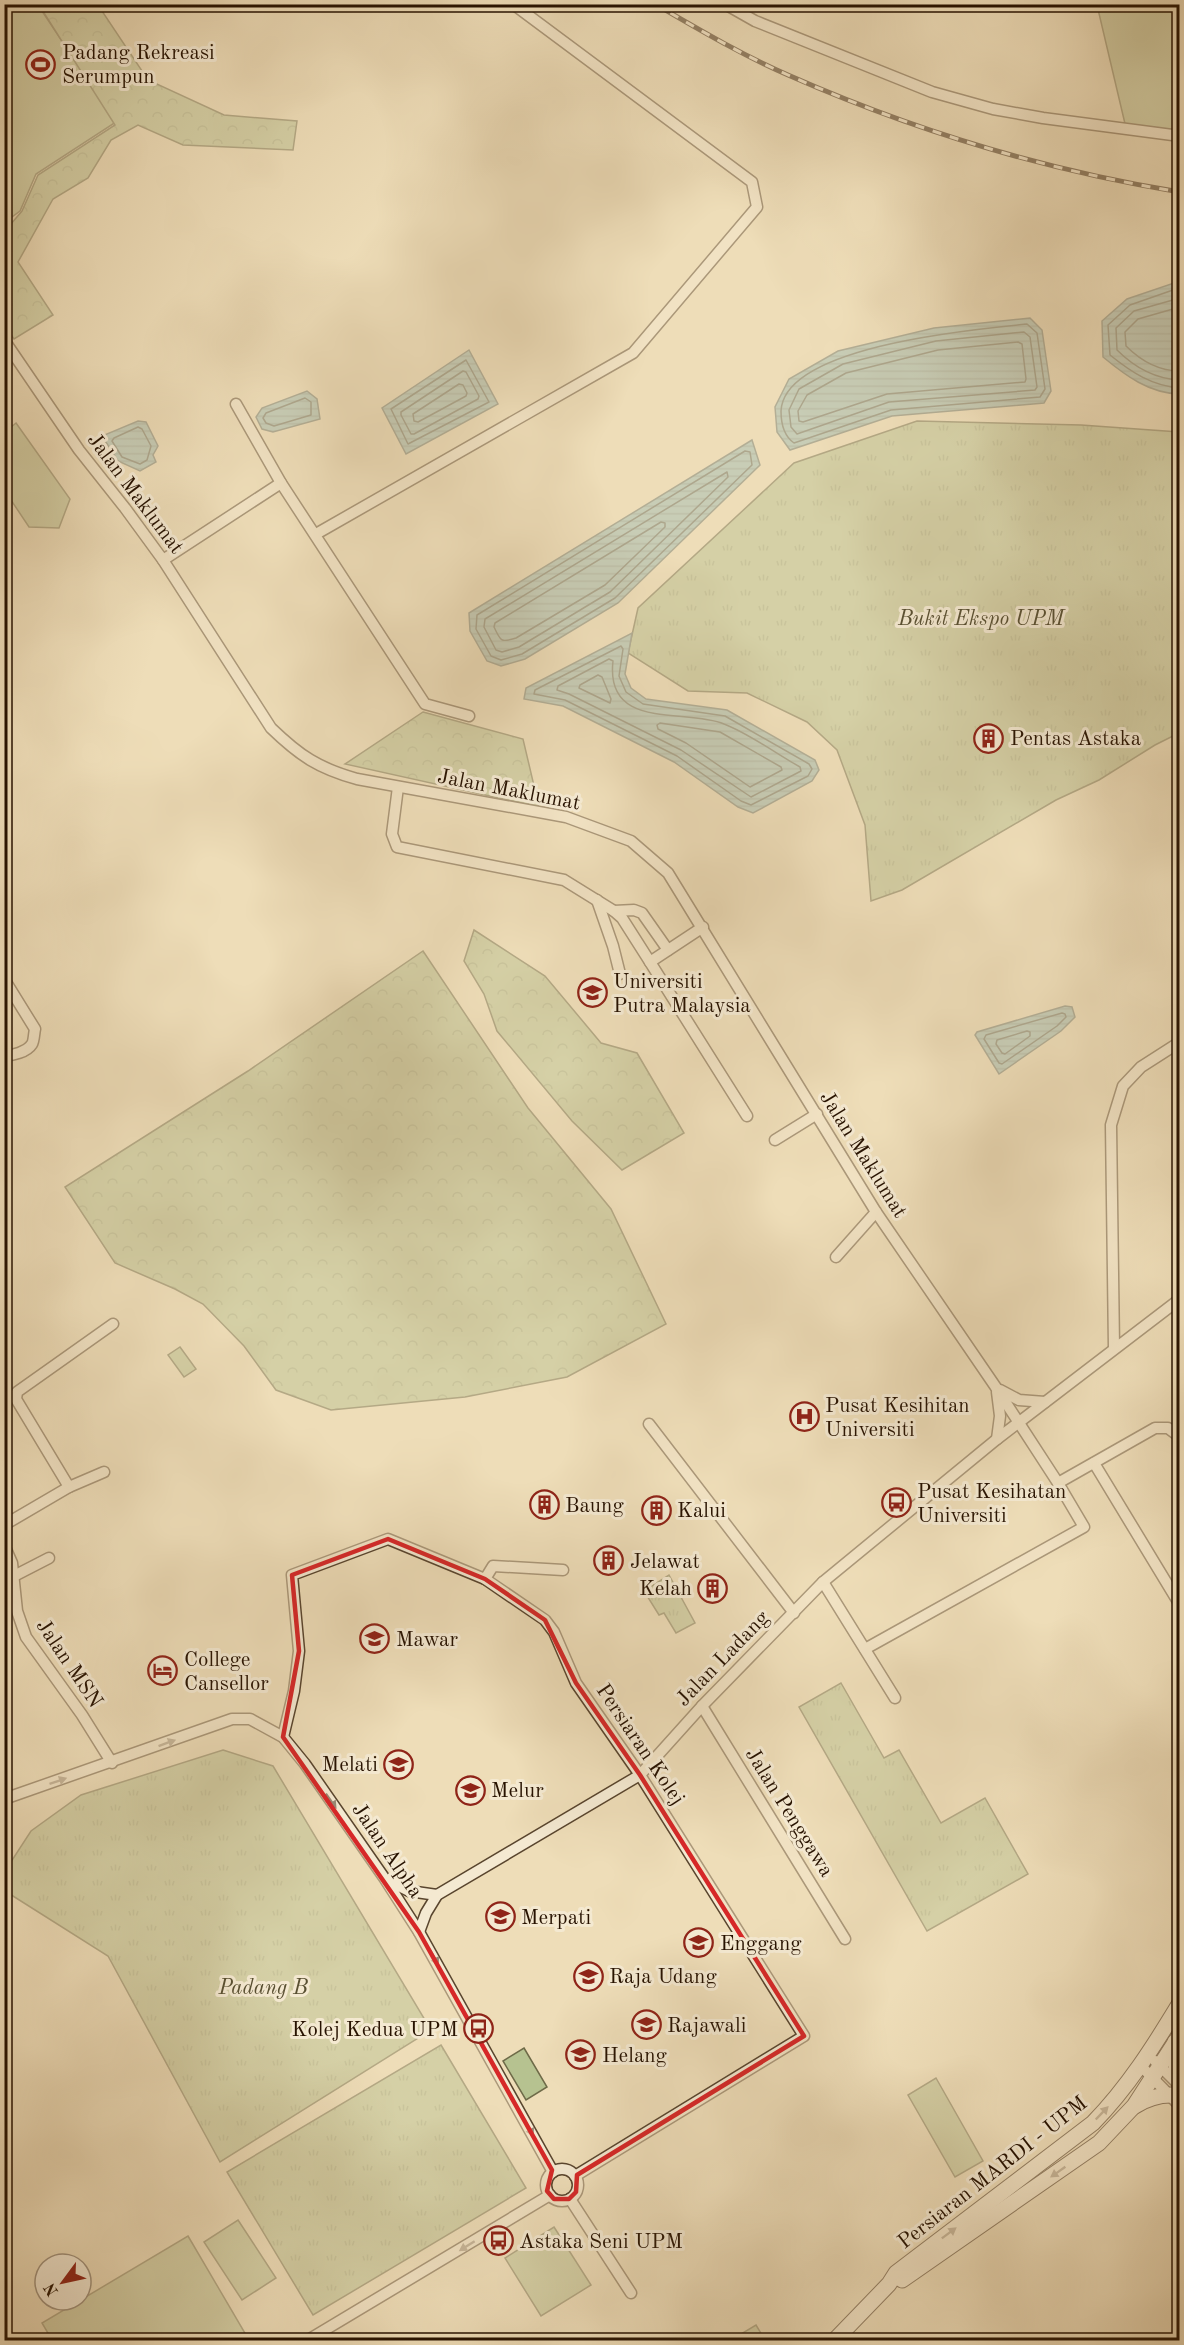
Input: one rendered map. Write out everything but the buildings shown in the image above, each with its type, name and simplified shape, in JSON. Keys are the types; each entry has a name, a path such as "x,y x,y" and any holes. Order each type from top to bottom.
{"street":[{"path":"316,534 633,353 757,207 753,182 513,4"},
{"path":"725,4 755,21 932,92 993,109 1179,136"},
{"name":"Jalan Maklumat","path":"4,339 79,450 163,560 271,728 291,747 311,762 329,771 357,780 566,817 632,841 668,873 876,1212 995,1386 1084,1527 865,1649"},
{"path":"236,404 281,483 425,704 469,716"},
{"path":"163,560 281,483"},
{"path":"398,787 392,834 397,847 564,880 622,918 747,1116"},
{"path":"597,900 620,974"},
{"path":"614,911 634,910 642,913 668,950"},
{"path":"650,962 703,927"},
{"path":"4,979 35,1029 32,1044 24,1051 4,1055"},
{"path":"1114,1347 1112,1125 1123,1086 1141,1067 1179,1042"},
{"path":"775,1140 817,1114"},
{"path":"836,1257 876,1212"},
{"name":"Jalan Ladang","path":"437,1895 640,1775 702,1706 823,1582 997,1439 1179,1299"},
{"path":"69,1487 16,1399 17,1392 113,1324"},
{"path":"995,1386 1018,1400 1045,1402"},
{"path":"995,1386 999,1404 997,1439"},
{"path":"649,1424 794,1613"},
{"path":"1058,1483 1155,1428 1168,1428 1179,1437"},
{"path":"1094,1463 1179,1605"},
{"path":"4,1525 69,1487 104,1472"},
{"name":"Persiaran Kolej","path":"283,1737 294,1691 299,1651 292,1575 388,1539 485,1579 545,1620 554,1632 576,1683 640,1775 804,2036 575,2176"},
{"name":"Jalan MSN","path":"4,1545 12,1563 17,1611 26,1637 82,1715 112,1762"},
{"path":"14,1576 49,1558"},
{"path":"485,1579 493,1566 563,1570"},
{"path":"823,1582 895,1698"},
{"name":"Jalan Penggawa","path":"702,1706 845,1939"},
{"name":"Jalan Alpha","path":"4,1799 232,1719 250,1719 283,1737 305,1764 419,1932 553,2172"},
{"path":"385,1879 409,1891 437,1895 426,1913 419,1932"},
{"name":"Persiaran MARDI - UPM","path":"835,2340 889,2284 896,2273 1093,2123 1112,2103 1145,2060 1179,2003"},
{"path":"1177,2039 1176,2066 1179,2078"},
{"name":"Persiaran MARDI - UPM","path":"889,2284 903,2280 1099,2143 1134,2106 1177,2039"},
{"path":"1145,2060 1177,2096"},
{"path":"1134,2106 1160,2095 1177,2096"},
{"path":"567,2170 575,2176 578,2187 570,2199 559,2200 547,2191 547,2180 553,2172 567,2170"},
{"path":"308,2340 550,2195"},
{"path":"570,2199 631,2293"}],"highlighted area":[{"path":"388,1539 485,1579 545,1620 576,1683 640,1775 804,2036 577,2175 576,2192 569,2199 554,2199 547,2191 552,2170 419,1932 283,1737 299,1651 292,1575"}],"green space":[{"name":"Padang Rekreasi Serumpun","path":"5,5 38,5 116,122 36,174 20,211 5,222"},
{"path":"39,5 98,5 148,80 224,115 297,121 293,150 183,145 138,125 111,140 88,178 53,199 18,262 53,315 14,339 5,326 5,231 22,211 38,175 115,125"},
{"path":"1097,5 1179,5 1179,133 1126,128"},
{"name":"Bukit Ekspo UPM","path":"917,421 1081,425 1179,432 1179,733 1155,745 1099,780 1056,800 902,890 871,901 865,825 837,750 807,722 747,693 688,691 628,653 638,608 794,463"},
{"path":"16,423 70,499 59,528 29,527 5,491 5,432"},
{"path":"423,712 523,739 539,807 345,764"},
{"path":"474,930 545,976 601,1043 637,1053 684,1133 622,1170 572,1121 497,1031 484,994 464,961"},
{"path":"423,951 528,1108 611,1209 666,1324 567,1377 465,1397 331,1410 276,1390 244,1346 203,1304 115,1263 65,1187 248,1071"},
{"path":"180,1347 196,1369 184,1377 168,1355"},
{"path":"669,1575 695,1623 676,1633 664,1613 659,1615 644,1591"},
{"path":"841,1683 884,1758 899,1750 941,1823 985,1798 1028,1874 927,1931 799,1707"},
{"name":"Padang B","path":"223,1750 273,1766 431,2030 220,2162 108,1956 5,1891 5,1871 31,1831 81,1795"},
{"path":"441,2045 526,2188 313,2315 227,2172"},
{"path":"524,2048 547,2087 526,2100 503,2061"},
{"path":"936,2078 983,2161 955,2177 908,2095"},
{"path":"238,2220 276,2278 242,2300 204,2242"},
{"path":"554,2227 591,2285 541,2316 505,2258"},
{"path":"188,2236 249,2340 52,2340 42,2323 60,2312 93,2312 93,2293"},
{"path":"756,2325 765,2340 731,2340"}],"water":[{"path":"1174,283 1179,285 1179,394 1148,387 1120,371 1103,357 1102,321 1127,299"},
{"path":"1030,318 1042,330 1051,391 1044,403 892,416 790,450 777,432 775,407 789,379 838,351 934,328"},
{"path":"469,350 498,404 406,454 382,408"},
{"path":"307,391 317,399 320,419 273,432 262,429 256,417 262,408"},
{"path":"138,421 146,422 158,446 153,455 156,462 140,471 118,461 102,436"},
{"path":"752,440 760,465 618,603 525,659 501,666 487,661 470,631 469,613"},
{"path":"632,633 625,674 631,688 646,699 727,710 815,760 819,770 812,781 753,813 738,807 674,762 563,706 524,699 526,688"},
{"path":"1065,1006 1072,1007 1075,1017 1061,1031 999,1074 975,1035 977,1032"}],"railway":[{"path":"655,4 771,67 883,113 1029,160 1180,192"}],"place":[{"name":"Padang Rekreasi Serumpun","path":"41,64"},
{"name":"Pentas Astaka","path":"989,738"},
{"name":"Universiti Putra Malaysia","path":"592,993"},
{"name":"Pusat Kesihitan Universiti","path":"804,1417"},
{"name":"Pusat Kesihatan Universiti","path":"896,1503"},
{"name":"Baung","path":"544,1505"},
{"name":"Kalui","path":"656,1510"},
{"name":"Jelawat","path":"609,1561"},
{"name":"Kelah","path":"713,1588"},
{"name":"Mawar","path":"375,1639"},
{"name":"College Cansellor","path":"163,1671"},
{"name":"Melati","path":"399,1764"},
{"name":"Melur","path":"470,1790"},
{"name":"Merpati","path":"500,1917"},
{"name":"Enggang","path":"699,1943"},
{"name":"Raja Udang","path":"588,1976"},
{"name":"Rajawali","path":"646,2025"},
{"name":"Kolej Kedua UPM","path":"479,2029"},
{"name":"Helang","path":"581,2055"},
{"name":"Astaka Seni UPM","path":"498,2241"}]}
